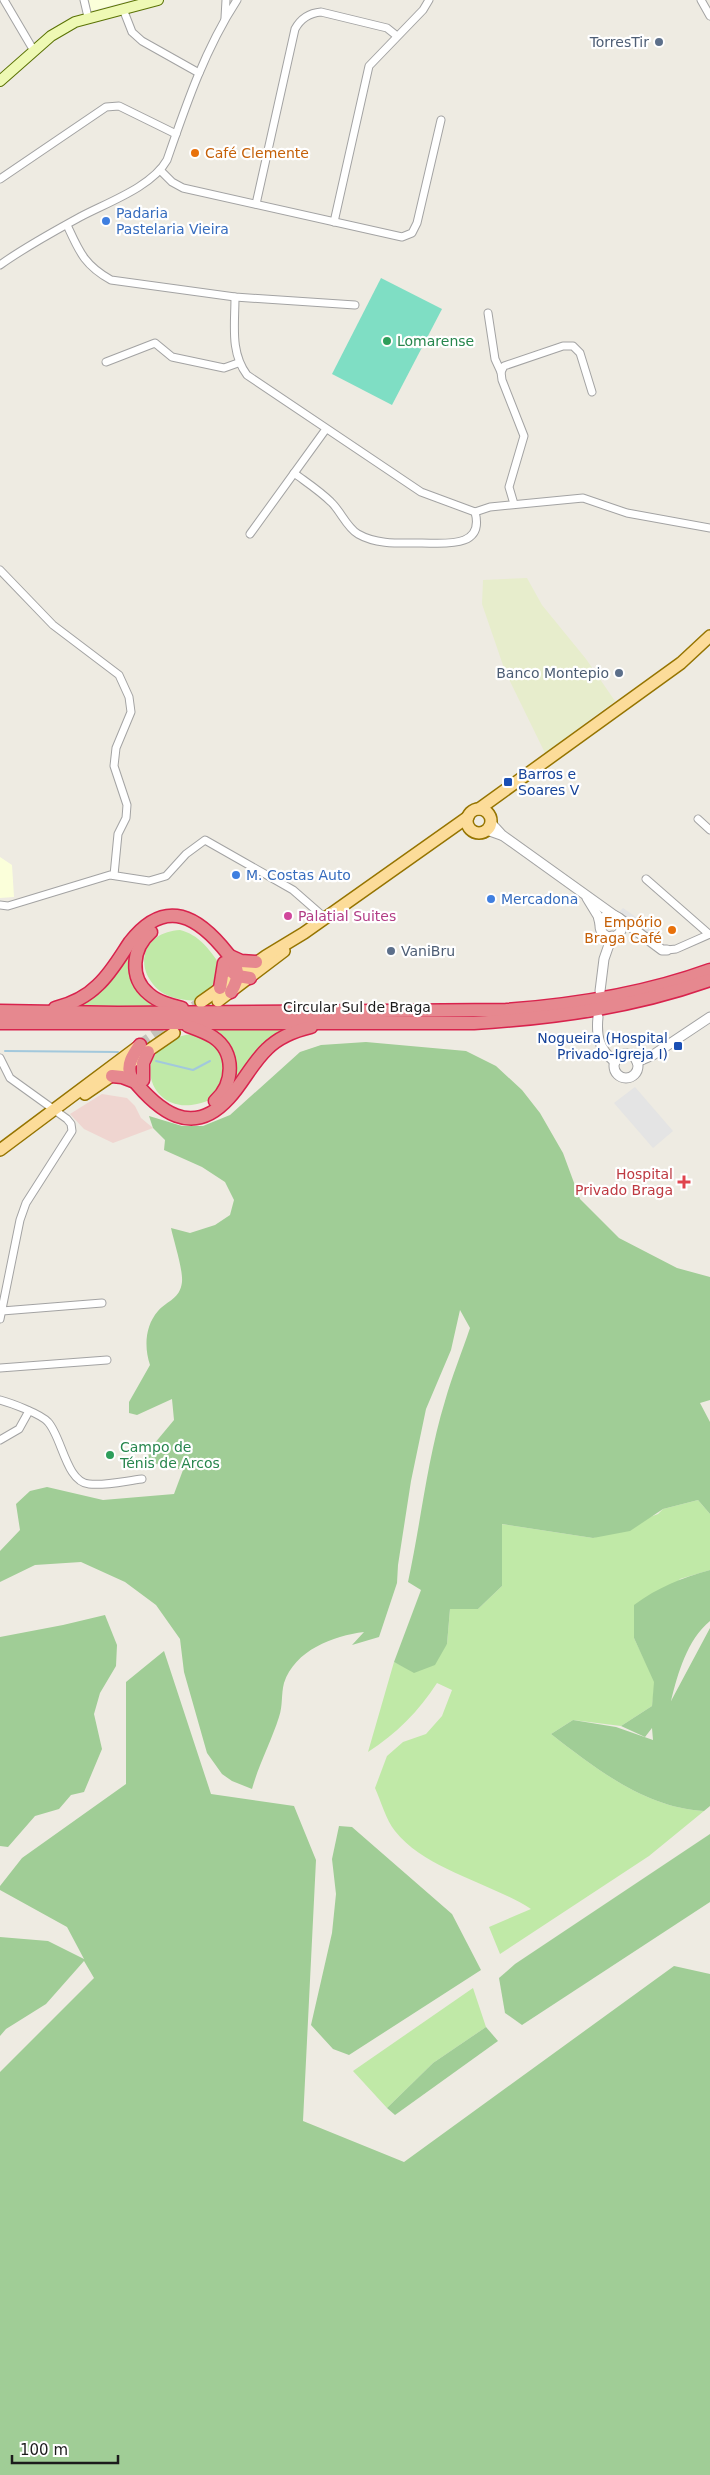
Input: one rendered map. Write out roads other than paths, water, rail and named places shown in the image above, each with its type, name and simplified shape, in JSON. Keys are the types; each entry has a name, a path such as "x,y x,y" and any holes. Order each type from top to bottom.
{"highway":[{"path":"46,1011 75,1001 91,992 105,979 142,930 162,918 186,918 201,924 227,959 256,962"},
{"path":"199,1006 158,1000 143,988 135,966 139,946 152,931 165,925 180,924 201,933 227,959 236,965 244,977 225,990 223,981 227,959"},
{"name":"Circular Sul de Braga","path":"0,1011 118,1013 199,1006 441,1012 536,1008 609,997 650,988 710,970"},
{"name":"Circular Sul de Braga","path":"0,1023 178,1029 275,1021 323,1023 474,1022 546,1018 646,999 710,980"},
{"path":"112,1076 122,1076 139,1081 153,1102 167,1112 182,1117 200,1116 216,1110 229,1098 255,1062 276,1041 298,1030 323,1023"},
{"path":"144,1048 129,1065 128,1071 167,1104 182,1110 203,1108 214,1102 222,1094 230,1075 226,1052 213,1036 178,1029"},
{"path":"139,1081 144,1048"},
{"path":"116,1061 129,1065"}],"main road":[{"path":"0,80 51,36 75,22 88,17 158,0"},
{"path":"447,831 470,830 476,833 486,819 496,796 681,664 710,636"},
{"path":"244,977 468,817 472,811 486,819"},
{"path":"468,817 467,824 470,830"},
{"path":"244,977 256,962 304,933"},
{"path":"218,1002 225,990"},
{"path":"199,1006 225,990"},
{"path":"0,1150 55,1110 116,1061 178,1029"},
{"path":"55,1110 129,1065"}],"street":[{"path":"4,0 34,50"},
{"path":"84,0 88,17"},
{"path":"225,18 226,0"},
{"path":"0,266 15,254 135,188 160,170 167,160 199,73 225,18 237,0"},
{"path":"334,222 369,66 423,10 429,0"},
{"path":"701,0 710,16"},
{"path":"123,8 132,32 142,40 199,73"},
{"path":"256,204 296,29 299,23 312,13 321,12 387,28 397,36"},
{"path":"0,179 106,107 119,106 176,134"},
{"path":"160,170 172,182 183,188 402,237 412,233 417,223 441,120"},
{"path":"67,225 81,257 96,272 111,280 235,297 355,305"},
{"path":"235,297 234,347 238,363 247,375 421,492 475,512 490,507 583,498 627,513 710,528"},
{"path":"488,313 495,359 524,436 510,487 514,504"},
{"path":"106,362 155,343 172,357 224,368 238,363"},
{"path":"501,372 504,366 512,362 563,346 573,346 580,353 592,392"},
{"path":"250,534 326,429"},
{"path":"294,473 330,501 357,534 396,545 422,543 442,545 461,542 472,534 477,520 475,512"},
{"path":"0,570 53,626 119,675 130,697 131,712 116,748 114,766 127,805 126,818 118,834 114,875"},
{"path":"486,819 502,835 662,950 676,949 709,934 646,879"},
{"path":"698,819 710,830"},
{"path":"0,912 4,905 114,875 150,881 166,876 186,854 206,840 293,890 325,918"},
{"path":"586,895 598,916 601,928 604,959 600,991"},
{"path":"601,928 607,916 617,917"},
{"path":"604,959 621,927 617,917"},
{"path":"601,928 615,936 642,935"},
{"path":"598,1017 598,1043 605,1054 614,1062 617,1074 624,1078 634,1074 637,1062 633,1056 626,1054 619,1056 614,1062"},
{"path":"637,1062 653,1055 710,1017"},
{"path":"0,1058 10,1078 55,1110 71,1124 72,1131 51,1161 23,1212 0,1320"},
{"path":"2,1311 102,1303"},
{"path":"0,1368 107,1360"},
{"path":"0,1400 47,1420 56,1432 66,1462 77,1479 88,1484 142,1479"},
{"path":"0,1440 19,1428 28,1411"}],"waterway":[{"path":"5,1051 118,1052"},
{"path":"156,1061 193,1070 210,1061"}],"tunnel":[{"path":"140,1045 201,1002"}],"place":[{"name":"TorresTir","path":"659,42"},
{"name":"Café Clemente","path":"195,153"},
{"name":"Padaria Pastelaria Vieira","path":"106,221"},
{"name":"Lomarense","path":"387,341"},
{"name":"Banco Montepio","path":"619,673"},
{"name":"Barros e Soares V","path":"508,782"},
{"name":"M. Costas Auto","path":"236,875"},
{"name":"Mercadona","path":"491,899"},
{"name":"Palatial Suites","path":"288,916"},
{"name":"Empório Braga Café","path":"672,930"},
{"name":"VaniBru","path":"391,951"},
{"name":"Nogueira (Hospital Privado-Igreja I)","path":"678,1046"},
{"name":"Hospital Privado Braga","path":"684,1182"},
{"name":"Campo de Ténis de Arcos","path":"110,1455"}]}
